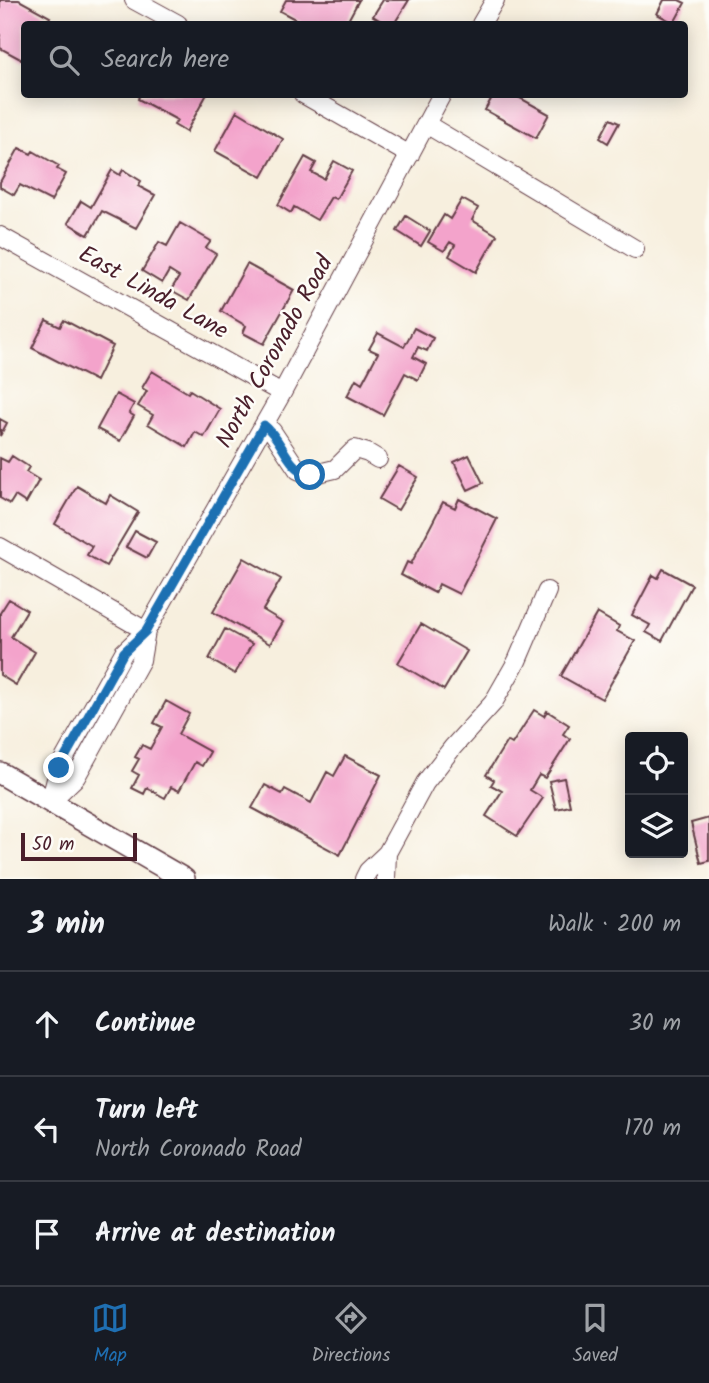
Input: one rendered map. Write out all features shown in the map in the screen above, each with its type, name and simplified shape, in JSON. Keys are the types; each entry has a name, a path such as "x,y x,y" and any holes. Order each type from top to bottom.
{"main road":[{"path":"0,773 184,879"}],"street":[{"path":"134,0 172,21"},
{"path":"483,21 495,0"},
{"path":"310,98 410,155"},
{"name":"North Coronado Road","path":"50,802 76,777 141,660 146,631 282,393 440,98"},
{"path":"426,124 635,249"},
{"name":"East Linda Lane","path":"0,236 282,393"},
{"path":"264,425 272,431 298,470 310,475 335,469 355,449 378,459"},
{"path":"0,547 146,631"},
{"path":"364,879 368,871 387,853 425,783 493,703 517,661 547,591"},
{"path":"386,879 387,853"}],"building":[{"path":"0,0 19,0 50,17 47,21 21,21 21,59 0,48"},
{"path":"286,0 359,0 348,21 298,21 280,11"},
{"path":"383,0 409,0 396,21 381,21 373,16"},
{"path":"664,0 679,0 685,3 675,21 657,14"},
{"path":"205,98 186,132 174,125 177,120 138,99"},
{"path":"492,98 520,98 549,114 536,138 485,110"},
{"path":"237,111 283,139 262,177 215,151"},
{"path":"610,119 619,123 608,143 600,138"},
{"path":"19,148 31,154 33,151 59,166 57,169 66,174 51,201 20,185 14,195 0,187 0,182"},
{"path":"305,157 316,163 311,172 324,179 334,161 352,171 336,199 331,197 317,220 294,207 291,213 278,205"},
{"path":"112,170 120,175 123,170 141,181 138,186 155,195 136,228 102,211 88,235 68,223 81,201 91,207"},
{"path":"462,199 478,208 472,220 497,235 476,272 449,256 455,245 450,242 444,251 428,242 444,215 450,219"},
{"path":"406,216 430,231 421,246 397,231"},
{"path":"180,223 211,241 206,248 216,254 189,300 171,290 179,277 169,271 162,283 142,271 159,242 167,246"},
{"path":"247,264 294,290 264,344 243,333 246,326 221,311"},
{"path":"46,320 60,327 64,320 113,346 96,381 32,348"},
{"path":"414,328 433,338 427,351 418,347 413,357 426,364 418,380 405,373 383,415 347,396 356,379 362,383 378,353 369,349 378,333 404,347"},
{"path":"152,371 220,409 204,437 195,432 187,447 148,424 153,415 138,406 147,391 142,388"},
{"path":"116,394 134,404 129,413 134,416 120,441 97,429"},
{"path":"0,419 7,423 0,436"},
{"path":"469,455 483,483 468,490 454,462"},
{"path":"12,456 29,467 26,472 39,480 26,503 15,496 10,504 0,498 0,458 8,462"},
{"path":"399,466 418,477 398,510 379,499"},
{"path":"77,486 106,503 110,495 138,512 106,566 87,555 92,546 55,524"},
{"path":"459,499 497,519 459,594 439,584 435,593 401,575 407,562 411,564 443,502 455,508"},
{"path":"135,531 156,542 147,558 126,547"},
{"path":"244,558 281,579 263,610 283,622 270,644 213,612"},
{"path":"663,569 692,585 662,641 646,632 650,625 632,615 653,575 658,578"},
{"path":"9,599 27,610 11,637 35,652 16,685 0,675 0,613"},
{"path":"597,613 619,626 617,631 635,641 602,699 561,676"},
{"path":"421,624 467,651 444,690 398,663"},
{"path":"225,629 252,644 235,674 209,659"},
{"path":"166,701 189,714 178,734 210,752 202,766 195,762 179,791 171,787 165,798 147,788 144,794 132,788 139,775 132,771 139,759 135,757 142,745 150,749 162,727 154,723"},
{"path":"534,710 544,716 547,711 569,725 563,734 570,739 545,778 539,775 530,790 543,798 517,836 486,816 502,791 491,785 494,780 486,775 507,741 512,744"},
{"path":"345,756 381,775 340,855 252,808 265,785 282,794 285,789 311,803 327,772 334,776"},
{"path":"564,778 570,806 556,809 549,781"},
{"path":"709,818 709,861 701,863 691,823"}],"route":[{"path":"59,768 124,652 146,631 264,425 272,431 298,470 310,475"}]}
